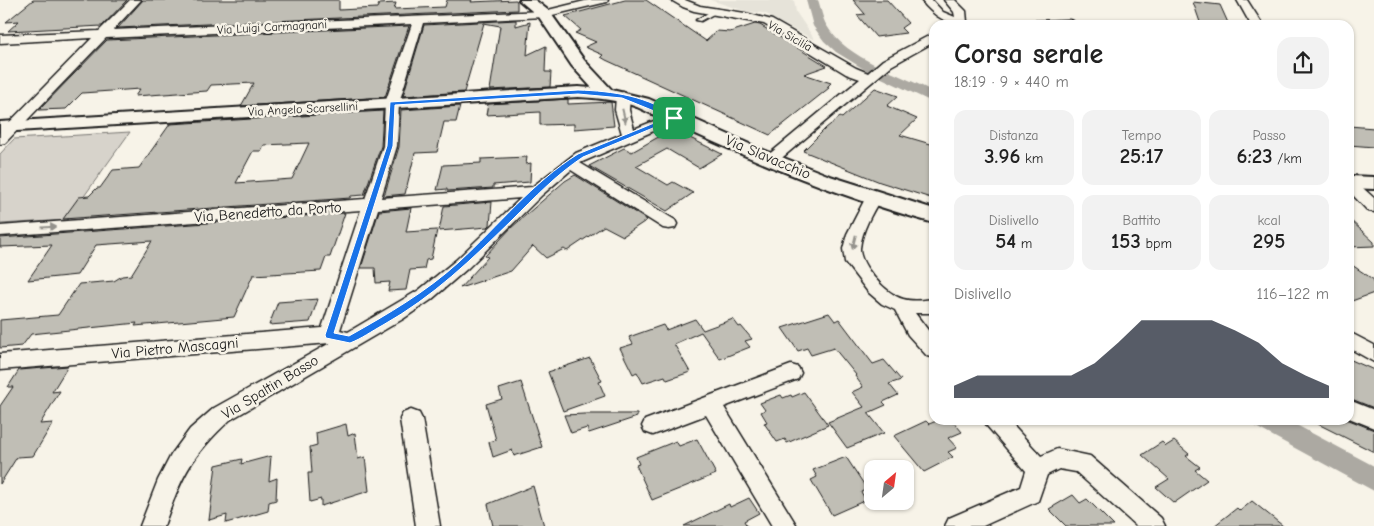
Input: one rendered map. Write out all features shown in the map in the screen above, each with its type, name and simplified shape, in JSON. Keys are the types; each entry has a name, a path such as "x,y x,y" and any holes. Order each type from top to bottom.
{"street":[{"path":"0,140 7,126 136,0"},
{"path":"536,5 603,0"},
{"name":"Via Sicilia","path":"676,0 683,4 768,22 851,71 872,76"},
{"path":"926,0 940,14 952,20"},
{"path":"949,0 960,11 960,20"},
{"path":"1242,0 1254,20"},
{"path":"536,5 578,63 614,95 622,110 629,135"},
{"name":"Via Luigi Carmagnani","path":"0,39 419,19 536,5"},
{"path":"329,335 390,146 392,103 419,19"},
{"path":"772,159 887,63 929,40"},
{"name":"Via Angelo Scarsellini","path":"7,126 578,92 614,95"},
{"name":"Via Slavacchio","path":"614,95 643,103 772,159 873,198 929,215"},
{"name":"Via Spaltin Basso","path":"152,526 166,487 179,462 198,436 222,414 396,314 425,295 462,264 536,192 570,163 581,156 629,135 674,118"},
{"path":"570,163 669,224"},
{"path":"1354,182 1374,183"},
{"path":"1354,187 1374,207"},
{"name":"Via Benedetto da Porto","path":"0,231 370,206 536,192"},
{"path":"873,198 852,245 852,257 858,269 882,296 893,303 914,308 929,306"},
{"path":"903,306 905,315 912,326 929,345"},
{"name":"Via Pietro Mascagni","path":"2,364 329,335 350,340"},
{"path":"1354,341 1374,354"},
{"path":"653,426 791,373"},
{"path":"711,404 785,526"},
{"path":"1354,410 1374,419"},
{"path":"411,419 428,526"},
{"path":"999,425 1038,468"},
{"path":"957,526 1030,494 1038,468 1057,459 1082,464 1153,526"}],"lane":[{"path":"699,20 715,11"}],"shaded area":[{"path":"710,0 794,0 796,12 815,40 770,18 770,16 764,13 748,12"},
{"path":"130,132 67,220 0,224 0,154 14,139"}],"building":[{"path":"33,0 127,0 102,26 8,31 19,21 6,22"},
{"path":"143,0 339,0 339,10 377,8 379,4 396,3 394,9 445,7 447,0 472,0 471,2 516,0 517,10 118,28"},
{"path":"625,0 646,0 706,41 717,31 730,32 755,24 760,25 827,66 804,74 831,83 827,87 829,88 770,135 606,60 601,57 603,55 585,47 596,42 575,33 581,30 565,16"},
{"path":"853,0 887,0 908,23 901,28 906,33 876,37 857,15 865,14"},
{"path":"1193,2 1220,5 1227,20 1199,20"},
{"path":"516,20 516,26 530,22 527,55 546,46 545,72 551,72 550,87 490,90 500,26 484,23 464,92 403,96 424,25"},
{"path":"409,26 385,97 241,106 254,83 211,85 207,91 135,96 140,89 82,93 66,109 39,110 107,40"},
{"path":"875,88 898,96 887,106 917,119 900,135 929,144 929,197 880,182 803,151 826,128 840,117 842,118"},
{"path":"568,99 568,104 611,102 614,126 574,129 574,124 540,125 540,112 486,115 488,104"},
{"path":"460,106 456,122 444,122 437,152 415,153 405,194 384,196 399,147 401,110"},
{"path":"383,111 381,146 364,195 351,196 350,198 63,219 79,197 89,196 97,188 100,188 113,170 139,168 170,124","holes":["309,143 292,179 236,183 253,151 261,151 264,145"]},
{"path":"1354,126 1374,128 1374,147 1354,145"},
{"path":"676,127 692,134 688,137 722,154 699,168 667,149 636,166 668,185 673,182 693,193 667,211 589,166 624,148 632,152"},
{"path":"527,157 526,164 531,163 530,182 493,185 493,188 437,190 443,165 481,163 481,159"},
{"path":"575,175 647,220 623,236 604,226 567,251 564,249 546,258 533,246 511,271 460,288 488,257 485,256 511,228 565,181"},
{"path":"492,202 490,225 488,227 439,231 444,206"},
{"path":"411,208 406,232 437,230 431,259 426,260 424,269 410,270 406,290 388,291 390,282 376,283 375,268 361,268 379,211"},
{"path":"345,213 330,257 326,257 321,271 253,275 234,317 135,326 137,323 31,334 22,346 0,348 0,320 58,315 79,284 114,281 122,276 131,275 152,241 96,245 77,275 28,280 52,245 0,247 0,238"},
{"path":"1354,224 1374,242 1374,246 1354,247"},
{"path":"1354,266 1374,280 1374,293 1354,300"},
{"path":"318,299 310,322 269,325 278,302"},
{"path":"829,313 835,321 839,319 873,364 884,360 901,380 889,384 898,395 883,402 886,405 868,413 884,433 847,448 828,422 864,407 852,392 863,387 856,375 834,348 811,355 807,348 798,351 782,328"},
{"path":"695,319 703,330 733,319 752,339 745,341 750,347 720,359 701,332 674,344 690,372 667,380 665,376 643,383 637,372 633,374 620,348 633,344 629,337 663,325 666,330"},
{"path":"590,358 602,381 599,382 605,396 563,411 548,372"},
{"path":"1354,361 1374,370 1374,408 1354,400"},
{"path":"68,366 52,392 60,391 40,424 53,423 33,456 17,457 0,484 0,406 13,387 8,387 19,370"},
{"path":"521,382 542,447 514,456 512,450 493,457 489,442 496,440 486,404 502,399 499,389"},
{"path":"804,392 828,425 787,443 785,439 777,442 764,423 767,422 761,412 765,410 760,403 781,395 783,398 791,395 792,397"},
{"path":"637,414 637,417 589,433 587,428 571,433 564,415"},
{"path":"926,421 929,425 956,425 962,432 948,438 957,448 948,452 953,457 924,472 894,436"},
{"path":"1354,422 1374,430 1374,452 1320,425 1354,425"},
{"path":"346,424 348,436 355,433 358,459 365,457 369,491 321,506 321,499 310,502 308,473 312,473 310,447 317,445 316,433"},
{"path":"697,439 716,474 652,500 636,465 639,464 636,457 676,441 679,446"},
{"path":"1174,441 1189,454 1186,456 1200,467 1195,470 1207,480 1174,503 1156,487 1169,479 1142,455 1162,442 1166,446"},
{"path":"271,456 269,481 277,478 276,500 269,502 268,511 226,523 227,515 209,520 216,465 242,459 241,464"},
{"path":"846,457 864,484 864,490 861,492 864,501 832,515 811,480 817,477 813,470"},
{"path":"533,486 544,526 493,526 488,504"},
{"path":"1073,495 1080,503 1087,499 1114,526 1066,526 1049,509"},
{"path":"749,498 759,513 744,521 747,526 684,526 729,504 730,507"},
{"path":"1252,501 1283,526 1214,526 1237,508 1240,511"}],"waterway":[{"path":"812,0 820,26 841,49 872,68 929,96"},
{"path":"1274,425 1374,479"}],"route":[{"path":"578,92 606,93 623,96 643,103 674,118 629,135 581,156 570,163 536,192 462,264 425,295 396,314 350,340 329,335 390,146 392,103 578,92"}]}
